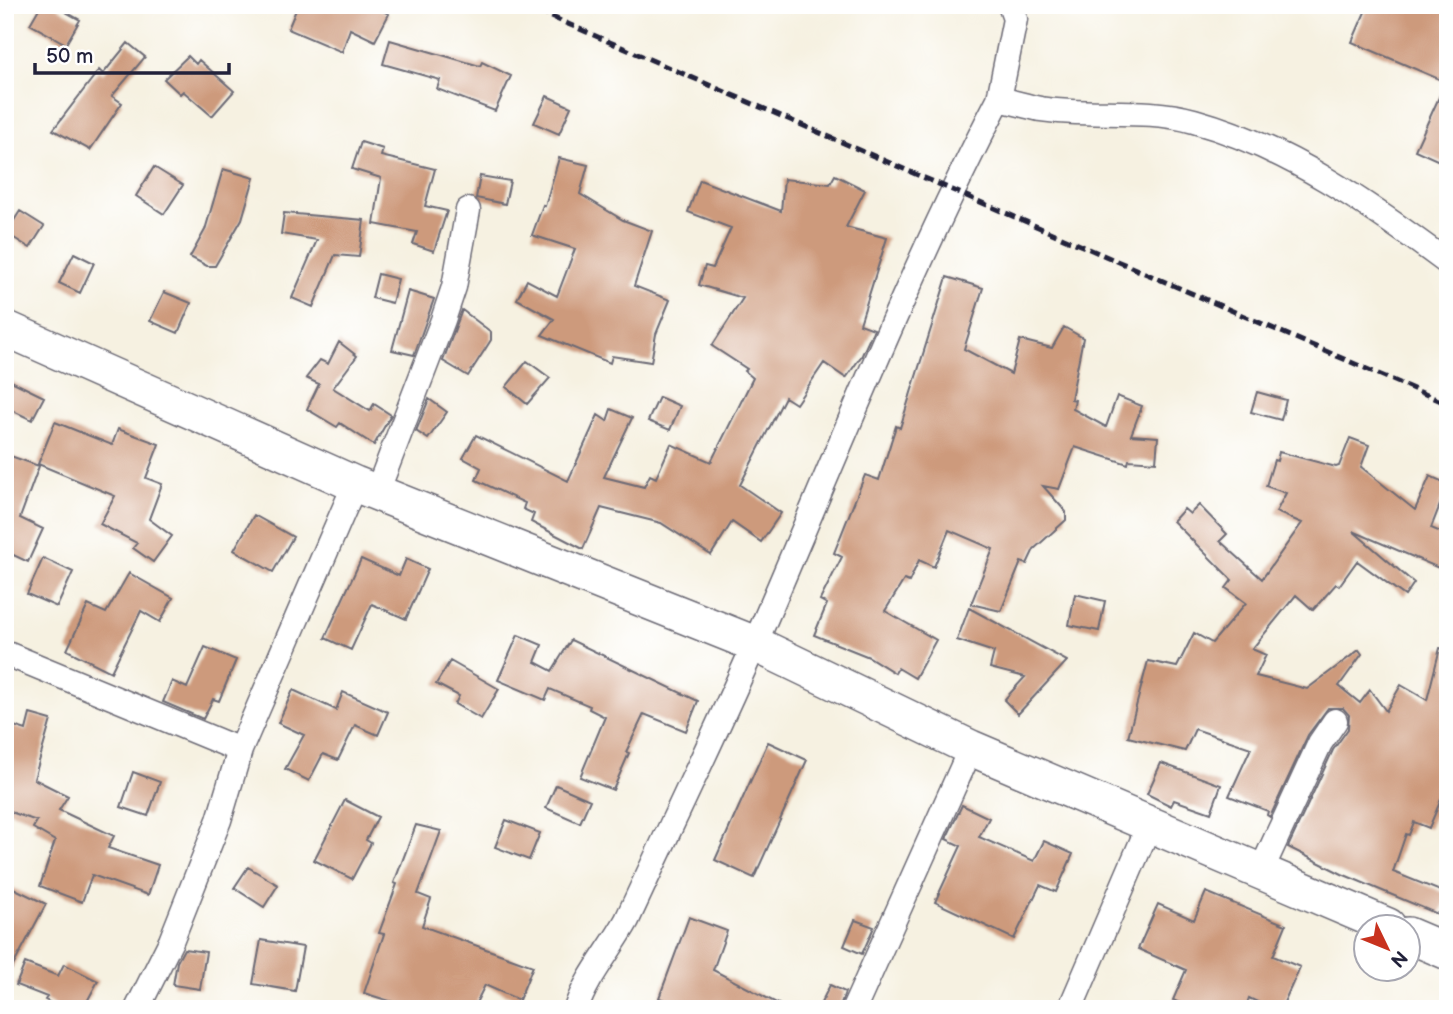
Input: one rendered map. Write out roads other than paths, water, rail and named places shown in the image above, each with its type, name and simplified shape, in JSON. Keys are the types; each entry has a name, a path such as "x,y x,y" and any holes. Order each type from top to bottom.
{"main road":[{"path":"5,328 366,488 755,644 971,748 1356,912"},
{"path":"1422,941 1448,952"}],"street":[{"path":"576,1009 585,982 608,953 627,920 755,644 841,437 951,192 999,99 1014,19 1010,5"},
{"path":"999,99 1042,109 1100,111 1192,121 1281,153 1356,199 1448,263"},
{"path":"137,1009 176,929 219,820 240,750 443,320 454,287 468,210"},
{"path":"5,653 240,750"},
{"path":"1261,871 1320,743 1335,721"},
{"path":"854,1009 971,748"},
{"path":"1070,1009 1150,823"}],"railway":[{"path":"524,5 1448,404"}]}
